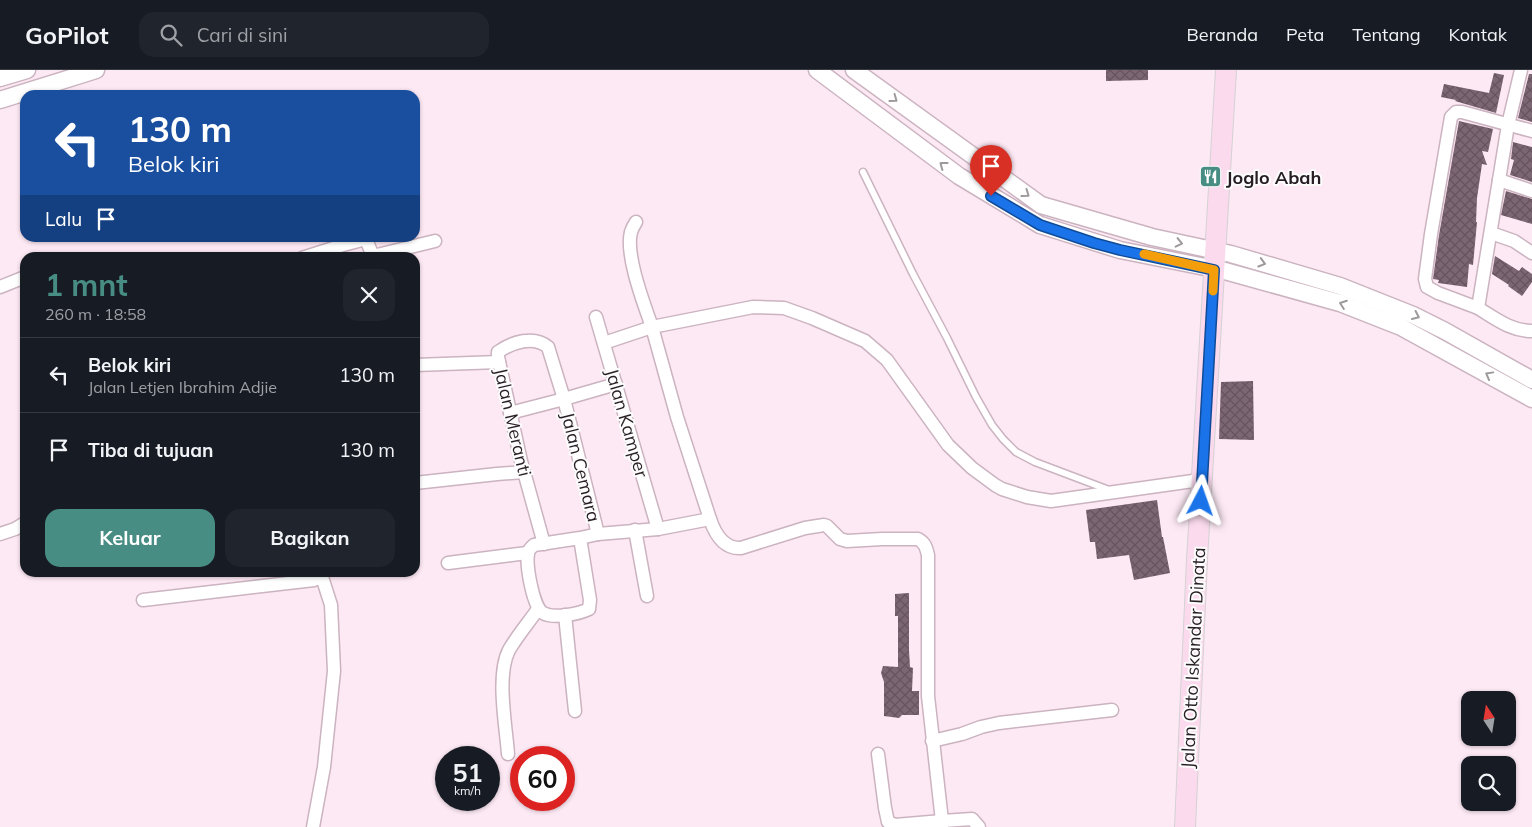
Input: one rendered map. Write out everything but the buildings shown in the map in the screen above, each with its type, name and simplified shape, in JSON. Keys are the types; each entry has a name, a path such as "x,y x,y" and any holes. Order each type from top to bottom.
{"main road":[{"name":"Jalan Otto Iskandar Dinata","path":"1185,827 1197,570 1226,70"}],"street":[{"path":"0,78 27,70"},
{"path":"32,90 96,70"},
{"path":"817,70 959,176 1040,225 1120,250 1214,260 1231,254 1340,286 1382,302 1445,331 1532,380"},
{"path":"854,70 1041,204 1152,237 1214,260 1225,271 1340,303 1402,328 1532,398"},
{"path":"1478,308 1508,126 1521,70"},
{"path":"0,100 20,94"},
{"path":"1532,131 1462,112 1456,112 1451,117 1430,234 1425,279 1427,287 1438,293 1478,308 1516,330 1532,331"},
{"path":"1499,180 1532,191"},
{"path":"636,222 631,232 630,244 634,271 652,327 676,417 710,519 719,537 728,546 741,548 805,528 824,525 840,538 847,541 918,539 926,547 928,555 928,696 942,824"},
{"path":"1490,233 1514,241 1532,253"},
{"path":"389,252 435,240"},
{"path":"321,252 353,242"},
{"path":"0,287 20,279"},
{"path":"604,343 652,327 753,306 784,308 865,340 887,360 948,445 972,468 1002,489 1027,497 1051,501 1115,491 1202,481"},
{"name":"Jalan Kamper","path":"596,317 658,529"},
{"name":"Jalan Meranti","path":"544,544 524,472 498,352 509,345 535,340 548,347"},
{"name":"Jalan Cemara","path":"548,347 564,399 598,534"},
{"path":"420,365 499,362"},
{"path":"510,413 616,384"},
{"path":"420,482 524,472"},
{"path":"448,563 527,553 534,546 598,534 658,529 710,519"},
{"path":"0,534 20,526"},
{"path":"635,530 647,596"},
{"path":"527,553 531,583 538,609 544,614 565,615 583,612 589,609 590,600 580,538"},
{"path":"143,600 314,580 318,577"},
{"path":"313,827 324,767 334,670 332,605 322,577"},
{"path":"508,754 502,684 503,668 509,651 538,609"},
{"path":"565,615 575,712"},
{"path":"932,741 999,723 1112,710"},
{"path":"878,754 888,822 895,824 942,824 972,819 979,827"}],"lane":[{"path":"863,172 976,397 1003,439 1016,452 1035,462 1115,491"}],"slow traffic":[{"path":"1144,254 1214,270 1213,291"}],"place":[{"name":"Joglo Abah","path":"1210,177"}],"route":[{"path":"991,196 1040,225 1094,243 1214,270 1201,501"}]}
